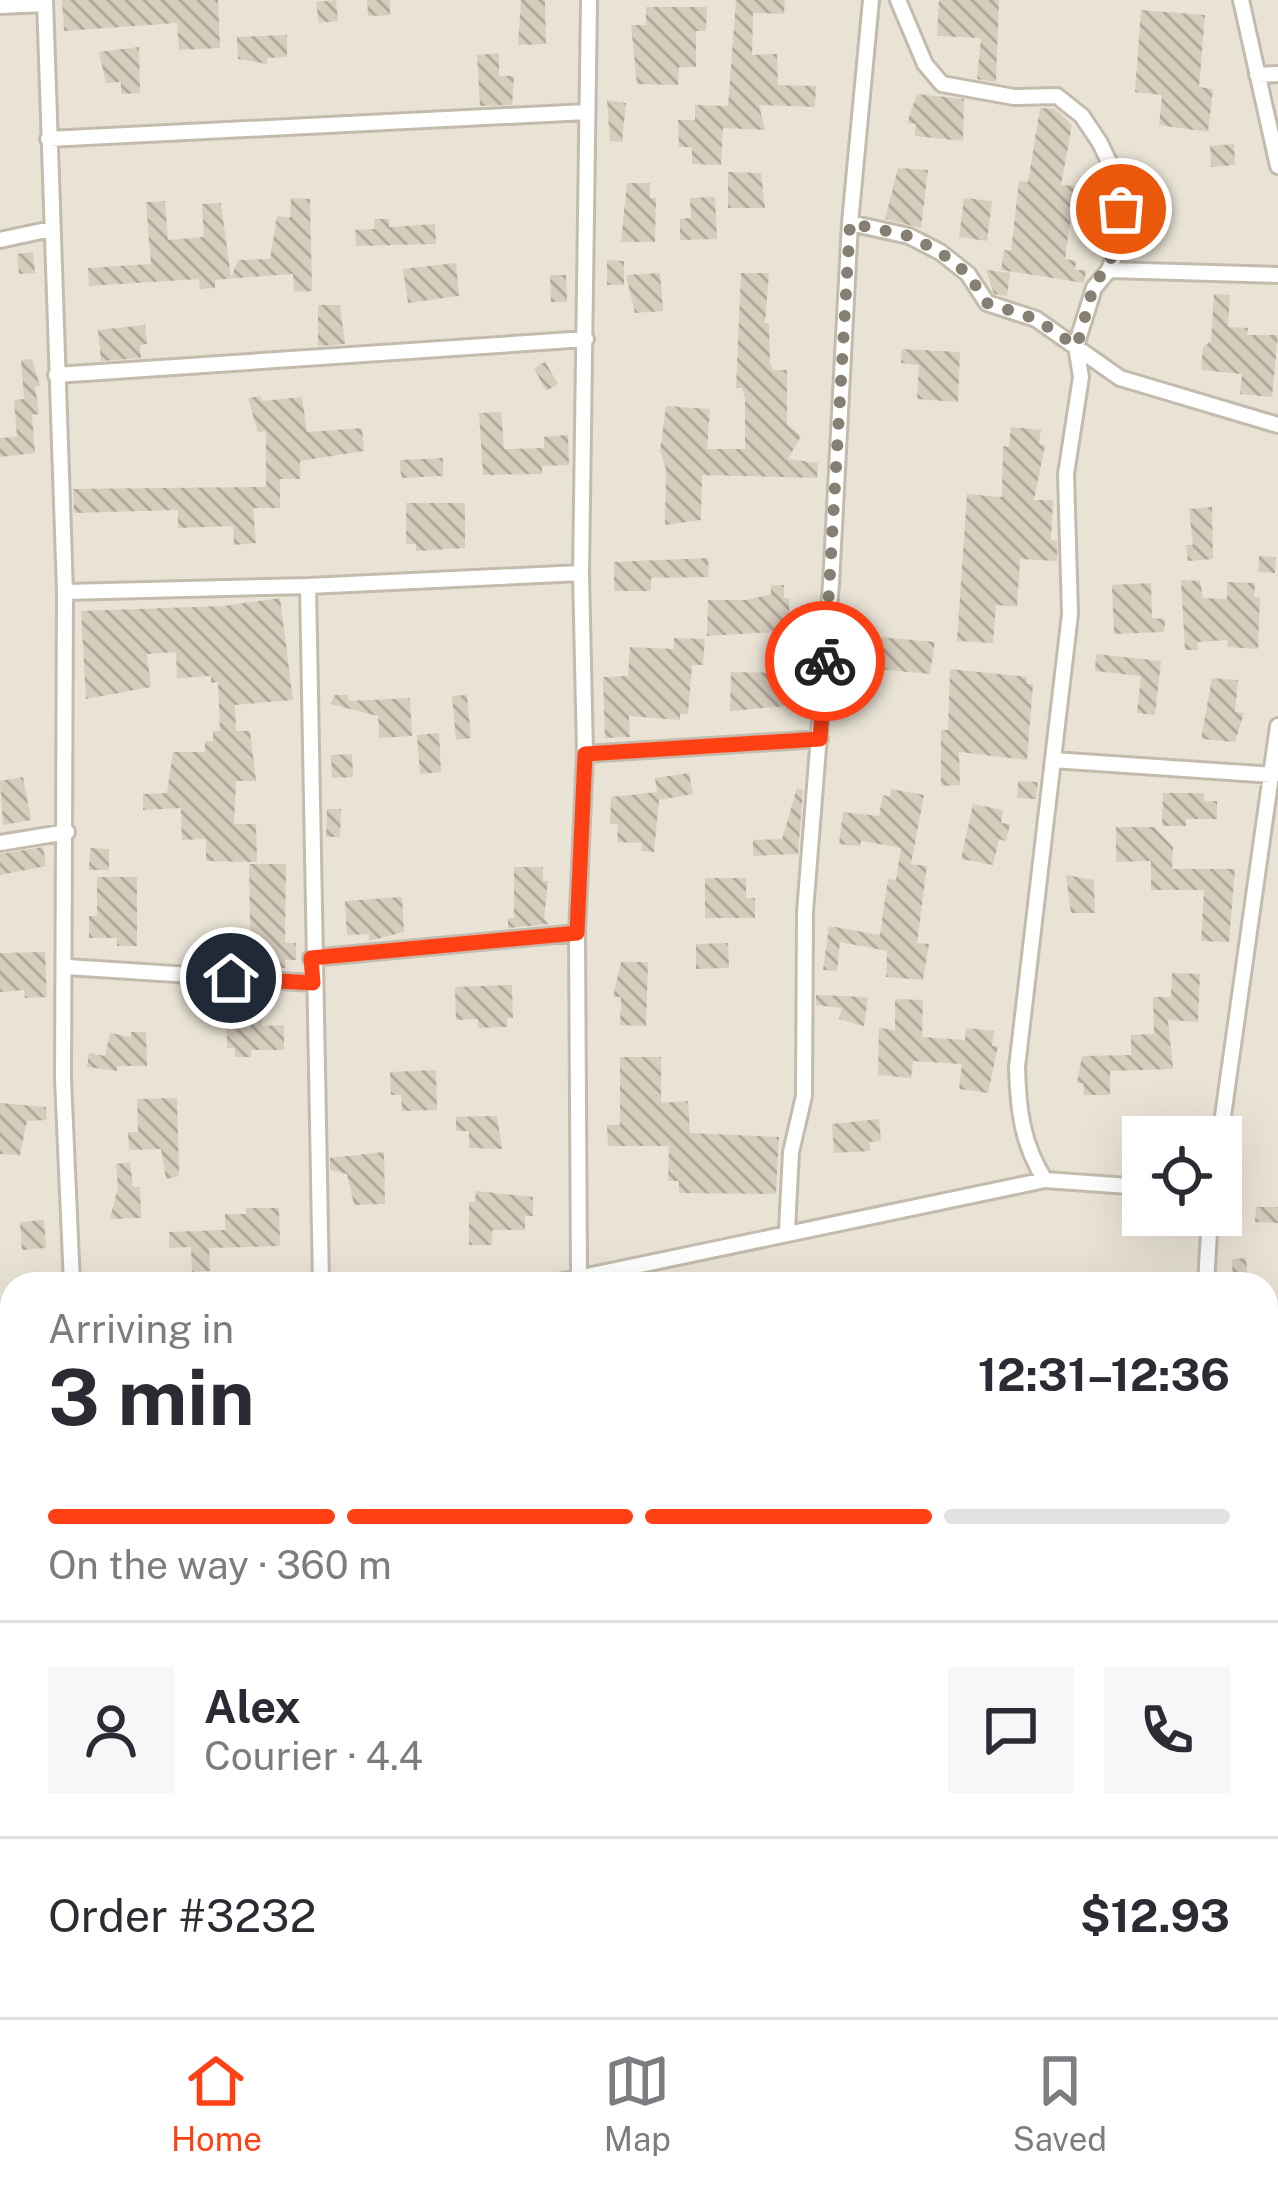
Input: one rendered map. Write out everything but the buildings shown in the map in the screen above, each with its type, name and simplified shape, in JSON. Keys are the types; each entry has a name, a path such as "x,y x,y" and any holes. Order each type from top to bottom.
{"street":[{"path":"579,1272 577,933 585,754 581,573 590,0"},
{"path":"787,1230 791,1152 803,1096 805,912 820,739 850,223 872,0"},
{"path":"898,0 925,64 942,84 1013,97 1058,96 1082,116 1120,185 1123,233 1109,270 1094,288 1076,346 1081,376 1066,473 1070,614 1017,1067 1018,1109 1028,1154 1045,1180"},
{"path":"1240,0 1278,166"},
{"path":"0,5 45,2 64,592 67,967 63,1079 72,1272"},
{"path":"1257,75 1278,74"},
{"path":"48,139 587,112"},
{"path":"850,223 909,236 940,252 968,274 987,303 1036,319 1120,377 1278,425"},
{"path":"0,240 51,229"},
{"path":"1109,270 1278,275"},
{"path":"56,375 586,339"},
{"path":"64,592 581,573"},
{"path":"308,586 311,958 321,1272"},
{"path":"1223,1116 1278,726"},
{"path":"585,754 820,739"},
{"path":"1053,760 1274,775"},
{"path":"0,843 67,832"},
{"path":"311,958 577,933"},
{"path":"67,967 313,983"},
{"path":"588,1272 1045,1180 1122,1185"},
{"path":"1207,1272 1209,1236"}],"shaded area":[{"path":"0,0 1278,0 1278,1272 0,1272"}],"way so far":[{"path":"825,661 850,223 909,236 940,252 968,274 987,303 1036,319 1076,346 1094,288 1109,270 1123,233 1121,209"}],"route":[{"path":"231,978 313,983 311,958 577,933 585,754 820,739 825,661"}]}
